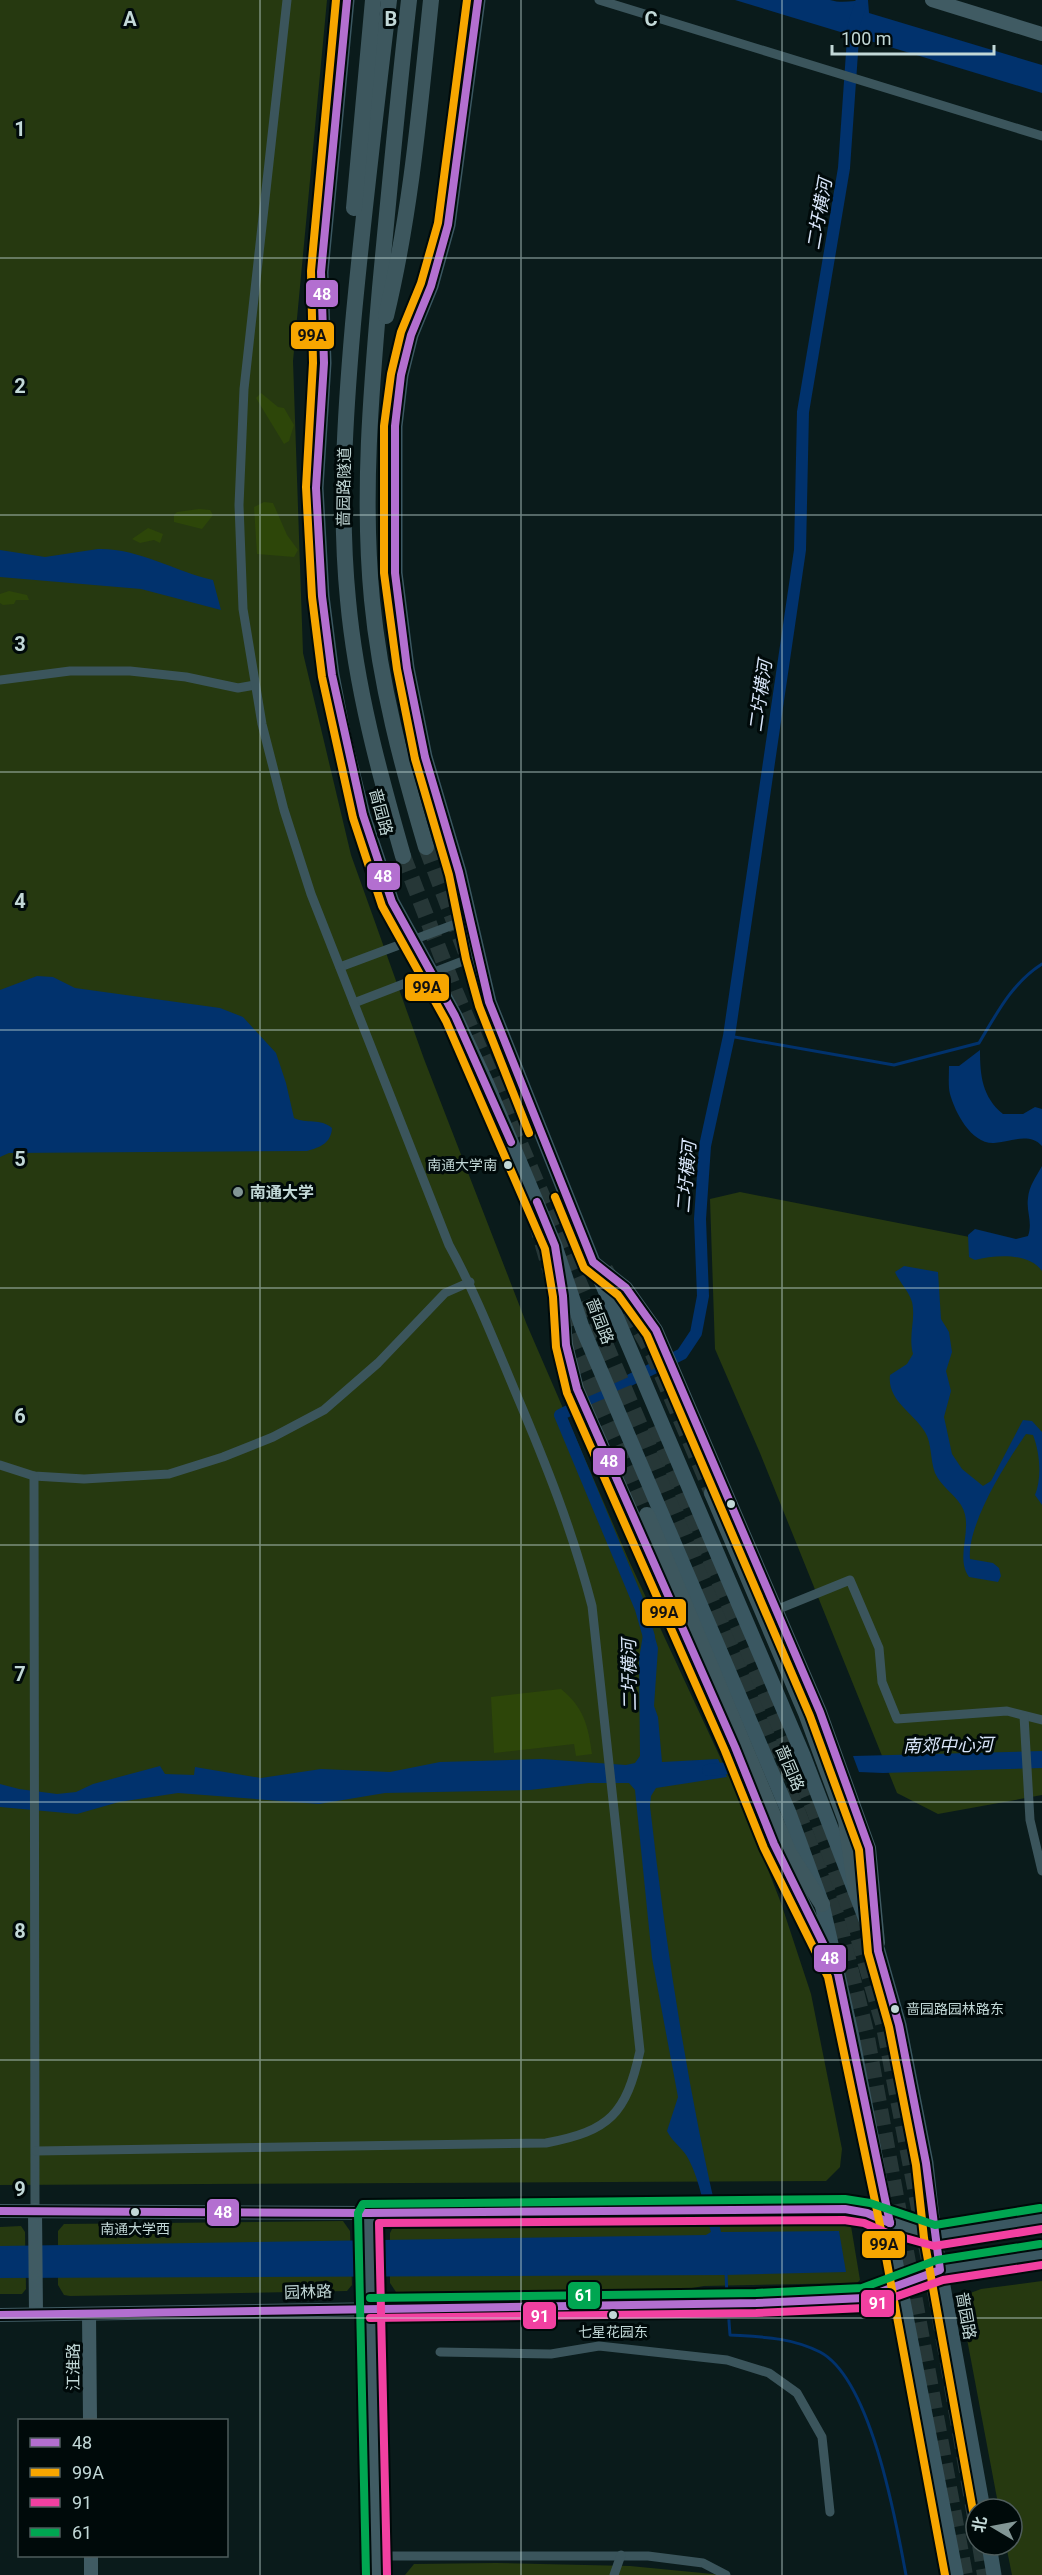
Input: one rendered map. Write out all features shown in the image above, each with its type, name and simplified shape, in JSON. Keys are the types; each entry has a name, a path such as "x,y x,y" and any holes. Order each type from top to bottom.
{"highway":[{"path":"347,395 348,271 373,0"},
{"name":"啬园路隧道","path":"389,0 347,395 343,529 348,600 359,687 404,856"},
{"name":"啬园路隧道","path":"410,0 396,118 373,370 368,451 372,600 382,672 400,760 426,847"},
{"path":"373,370 399,266 431,0"},
{"path":"712,1493 806,1713 846,1821 856,1892"},
{"path":"647,1515 789,1853 822,1904"}],"main road":[{"name":"啬园路","path":"346,0 321,272 324,363 316,488 322,597 342,728 360,804 392,902 455,1016 486,1082 555,1246 582,1327 789,1813 822,1904 890,2223 956,2575"},
{"name":"啬园路","path":"478,0 448,225 431,286 411,335 401,375 394,426 395,573 407,668 425,757 459,872 476,956 489,1002 593,1262 803,1755 878,1951 899,2025 926,2163 934,2236 981,2497"},
{"path":"934,2236 1042,2218"},
{"name":"园林路","path":"940,2270 1042,2254"},
{"path":"991,2557 994,2575"}],"street":[{"path":"36,2151 546,2143 577,2137 614,2116 632,2087 640,2051 592,1606 576,1545 555,1487 470,1282 449,1245 311,894 284,810 262,724 255,685 243,609 240,554 240,440 250,320 287,0"},
{"path":"598,0 1042,136"},
{"path":"932,0 1042,34"},
{"path":"0,680 70,671 130,671 186,677 238,688 255,685"},
{"path":"340,968 469,919"},
{"path":"354,1003 476,956"},
{"path":"555,1246 567,1345 577,1389 735,1748 774,1844 838,1974"},
{"path":"593,1262 626,1288 656,1330 820,1712 869,1848 878,1951"},
{"path":"0,1465 34,1476 84,1479 170,1474 273,1437 324,1410 378,1364 445,1293 470,1282"},
{"path":"34,1476 36,2314"},
{"path":"776,1610 850,1580 879,1648 882,1682 897,1719 1007,1712 1042,1719"},
{"path":"1024,1716 1029,1820 1042,1871"},
{"path":"0,2211 368,2213 845,2209 867,2213 890,2223 934,2236"},
{"path":"368,2213 377,2575"},
{"name":"园林路","path":"0,2315 756,2303 864,2298 940,2270"},
{"name":"江淮路","path":"89,2314 90,2419"},
{"path":"440,2352 551,2354 599,2346 727,2360 769,2373 798,2393 822,2437 830,2512"},
{"path":"614,2575 621,2555"},
{"path":"377,2556 648,2556 703,2563 726,2575"},
{"path":"91,2557 91,2575"}],"green space":[{"name":"南通大学","path":"0,0 327,0 293,361 303,653 351,855 424,1059 527,1325 630,1563 746,1813 781,1903 811,1994 842,2149 840,2167 826,2181 0,2185"},
{"path":"261,393 278,407 284,408 294,425 289,441 284,444 256,398"},
{"path":"264,502 273,503 287,535 298,550 294,557 257,554 254,507"},
{"path":"210,510 213,515 202,529 174,522 174,515 177,512"},
{"path":"148,528 163,534 160,543 154,540 140,543 132,539"},
{"path":"9,591 27,595 29,600 16,600 14,604 3,605 0,603 0,594"},
{"path":"740,1192 1025,1248 1042,1249 1042,1795 938,1814 897,1793 760,1453 715,1349 710,1199"},
{"path":"561,1689 575,1703 584,1718 592,1754 576,1756 574,1744 494,1753 491,1697"},
{"path":"843,2217 851,2226 860,2280 857,2283 704,2286 675,2291 396,2292 390,2283 390,2233 393,2227 402,2224"},
{"path":"343,2221 350,2231 352,2285 347,2291 70,2296 64,2295 58,2285 58,2231 64,2224"},
{"path":"21,2226 25,2232 26,2289 22,2294 0,2294 0,2227"},
{"path":"1042,2281 1042,2575 1012,2575 1008,2557 1024,2557 1024,2497 997,2497 961,2307 965,2295 981,2289"},
{"path":"414,2564 630,2566 723,2575 405,2575"}],"water":[{"path":"735,0 844,2 868,0 869,13 1042,65 1042,93"},
{"path":"98,549 142,556 213,580 221,610 141,589 0,577 0,550 45,557"},
{"path":"37,976 53,977 75,988 220,1008 243,1017 276,1053 294,1118 328,1125 332,1128 330,1137 321,1146 307,1151 9,1153 0,1157 0,990"},
{"path":"980,1050 986,1093 1003,1114 1023,1114 1035,1107 1042,1109 1042,1146 1031,1139 986,1142 971,1133 965,1126 950,1094 949,1066 959,1066"},
{"path":"1042,1166 1042,1271 1028,1261 1011,1256 975,1260 969,1257 968,1235 975,1229 1016,1239 1028,1236 1029,1194"},
{"path":"904,1266 938,1272 941,1319 949,1332 952,1352 946,1371 951,1391 944,1417 952,1454 962,1469 983,1486 991,1481 1023,1420 1032,1421 1042,1432 1042,1505 1035,1495 1039,1473 1037,1450 1033,1435 1026,1434 989,1494 975,1529 970,1559 993,1563 999,1568 1001,1576 998,1582 969,1577 963,1560 965,1514 961,1505 935,1473 925,1432 902,1406 890,1384 890,1375 907,1364 913,1354 912,1302 895,1272"},
{"path":"647,1610 658,1648 654,1706 658,1717 662,1762 718,1759 727,1777 656,1788 651,1796 650,1806 679,2020 698,2126 721,2232 839,2231 846,2272 726,2275 0,2278 0,2246 706,2235 711,2232 693,2168 687,2156 667,2131 678,2097 652,1958 635,1790 629,1783 589,1783 530,1790 385,1793 319,1804 178,1793 119,1802 77,1814 0,1807 0,1784 57,1794 76,1792 93,1784 160,1766 165,1774 194,1775 195,1767 261,1778 321,1769 390,1772 440,1762 542,1759 626,1765 635,1763 640,1756 639,1659"},
{"path":"1042,1751 1042,1768 883,1773 859,1772 853,1756"}],"waterway":[{"name":"二圩横河","path":"649,1637 641,1609 560,1415 682,1354 696,1333 703,1296 700,1219 705,1146 729,1036 800,550 803,412 844,168 854,24 862,0"},
{"path":"729,1036 894,1065 979,1043 1014,989 1042,964"},
{"path":"708,1770 730,1768"},
{"path":"726,2272 727,2298"},
{"path":"728,2308 730,2335 798,2343 820,2352 838,2367 854,2391 878,2453 896,2521 906,2575"}],"tunnel":[{"path":"426,847 483,998"},
{"path":"403,856 455,991 647,1442 799,1815 839,1922 866,2032 965,2575"},
{"path":"529,1197 568,1332 647,1515"},
{"path":"605,1269 653,1354 712,1493"},
{"path":"655,1426 814,1810 853,1919 884,2027 938,2307 971,2497"},
{"path":"982,2557 985,2575"}],"transit line":[{"name":"99A","path":"336,0 311,271 313,363 306,487 312,597 322,677 353,818 382,906 446,1021 545,1249 553,1297 556,1347 567,1393 725,1751 764,1848 828,1977 880,2225 945,2575"},
{"name":"48","path":"347,0 321,272 324,363 316,488 322,596 332,675 363,815 392,902 455,1016 511,1142"},
{"name":"99A","path":"467,0 438,223 421,283 401,332 391,374 384,426 384,573 397,669 415,759 449,875 466,959 479,1006 529,1133"},
{"name":"48","path":"0,2315 756,2303 864,2298 940,2270 926,2163 899,2025 878,1951 869,1848 820,1712 656,1330 626,1288 593,1262 489,1002 459,872 425,757 407,668 395,573 395,426 401,375 411,335 431,286 448,225 478,0"},
{"name":"99A","path":"555,1197 584,1268 618,1295 647,1335 810,1716 859,1850 868,1953 889,2027 916,2165 924,2238 970,2497"},
{"name":"48","path":"537,1202 555,1246 563,1296 566,1345 577,1389 735,1747 774,1844 838,1974 890,2223"},
{"name":"61","path":"366,2575 358,2213 363,2204 845,2199 870,2203 935,2225 1040,2208"},
{"name":"48","path":"0,2211 368,2213 845,2209 867,2213 890,2223"},
{"name":"91","path":"387,2575 379,2223 844,2220 864,2223 887,2233 934,2246 1042,2229"},
{"name":"61","path":"370,2298 756,2293 862,2288 937,2260 1040,2244"},
{"name":"91","path":"370,2318 756,2313 864,2308 943,2280 1042,2265"}],"place":[{"name":"南通大学南","path":"508,1165"},
{"name":"南通大学","path":"238,1192"},
{"name":"啬园路园林路东","path":"895,2009"},
{"name":"南通大学西","path":"135,2212"},
{"name":"七星花园东","path":"613,2315"}],"water label":[{"name":"南郊中心河","path":"948,1745"}]}
